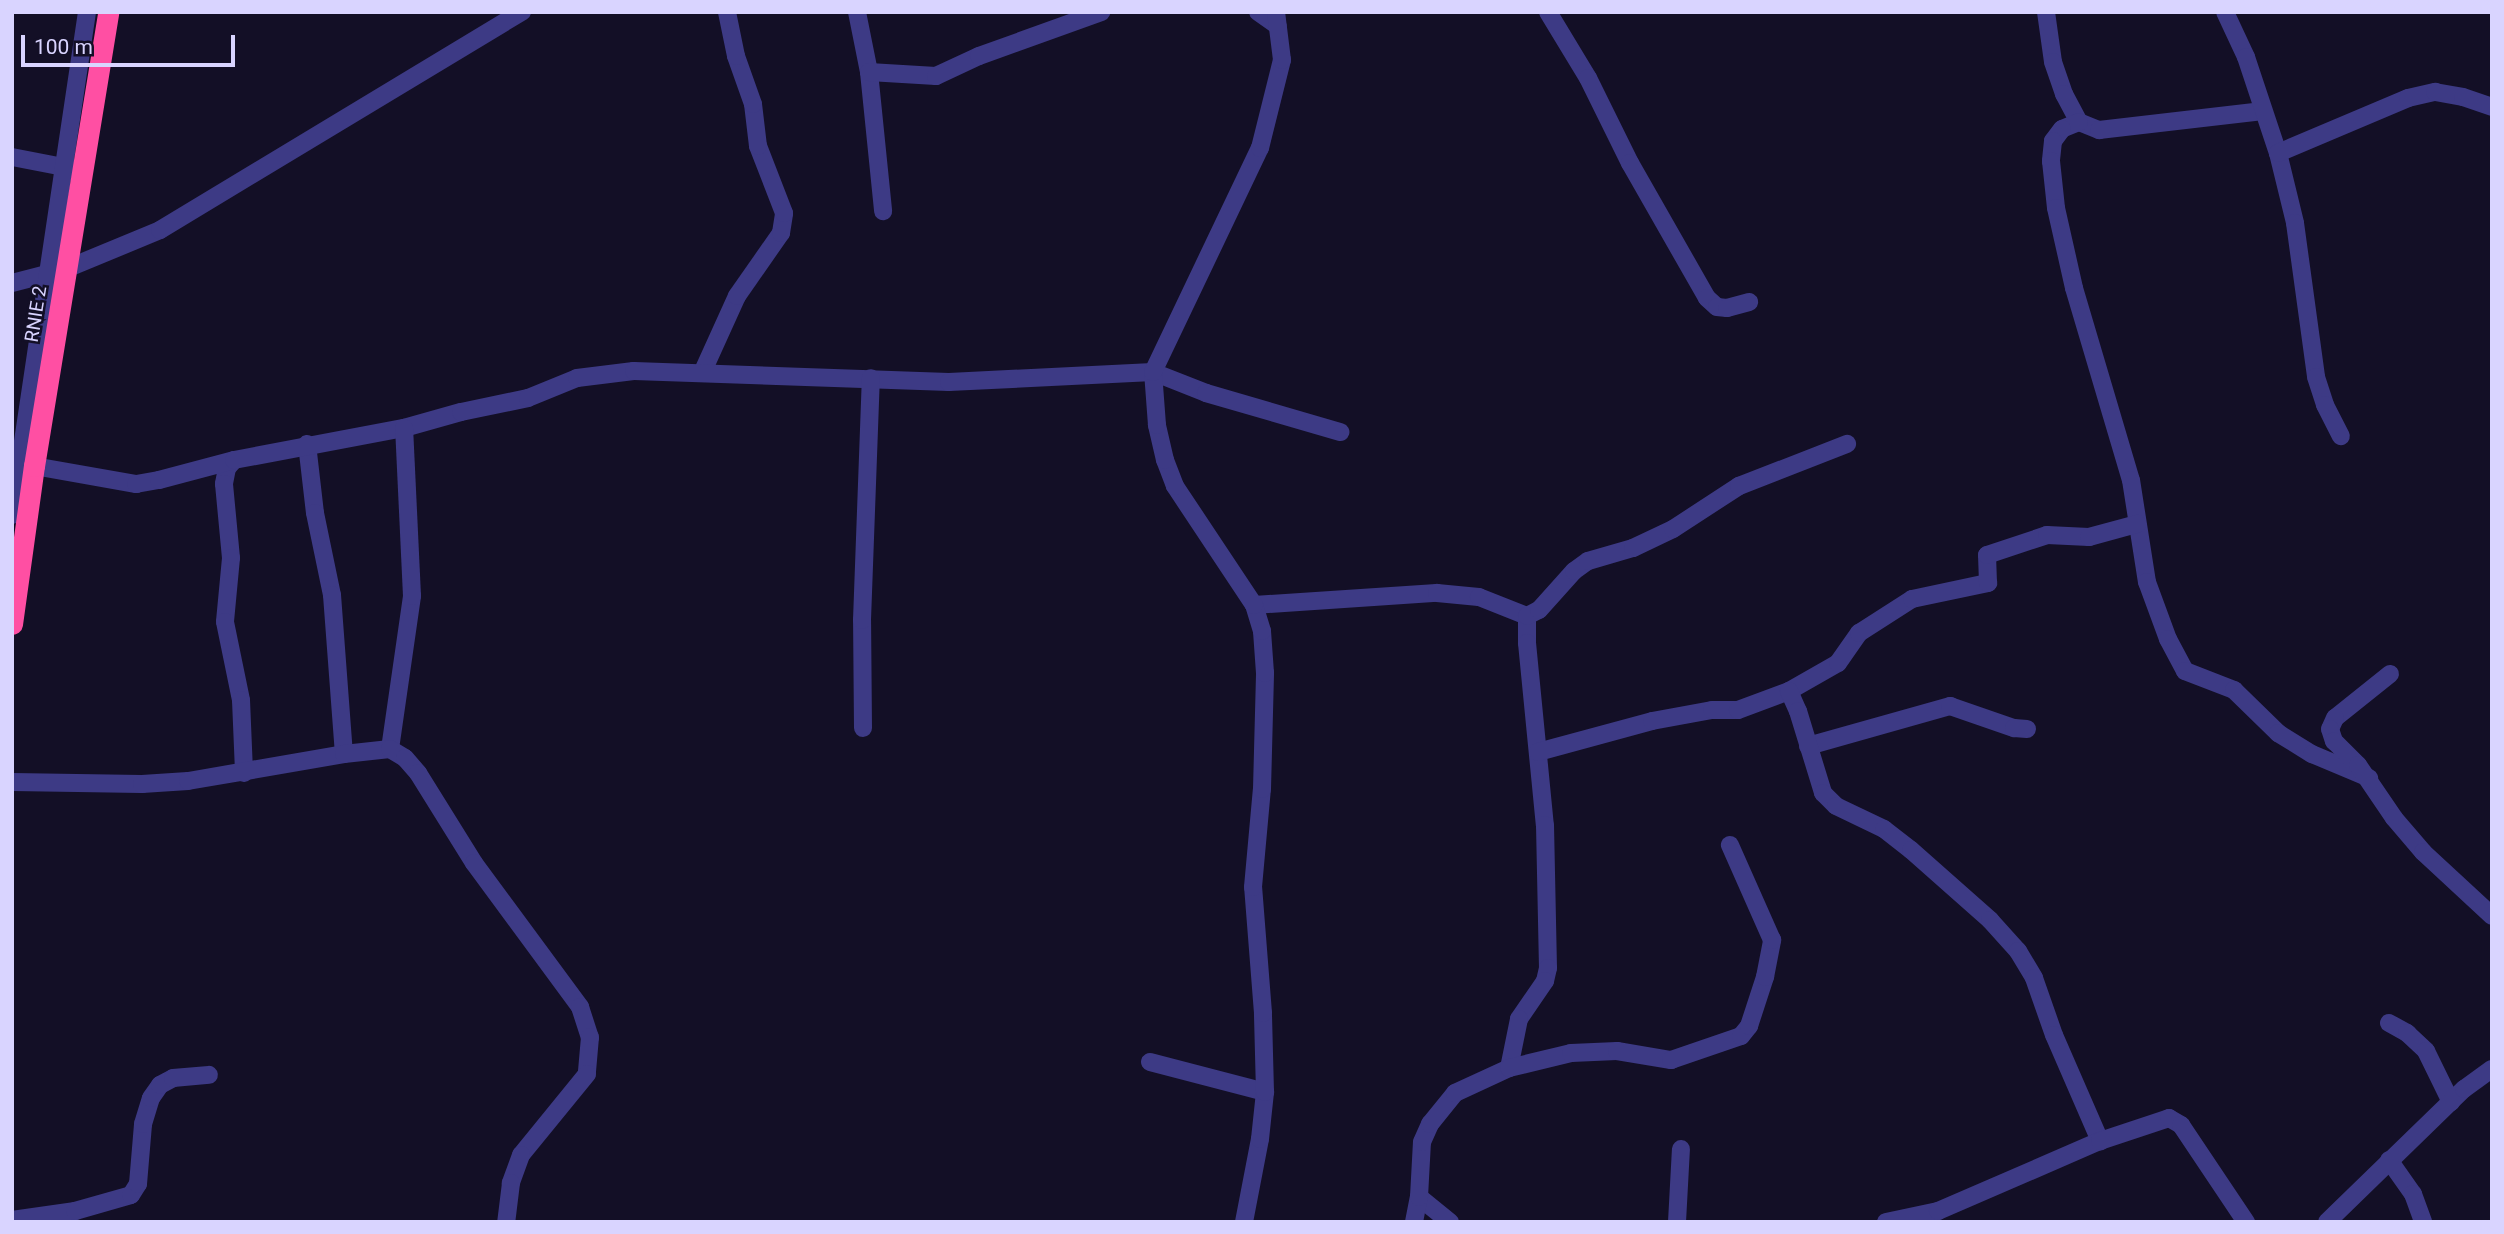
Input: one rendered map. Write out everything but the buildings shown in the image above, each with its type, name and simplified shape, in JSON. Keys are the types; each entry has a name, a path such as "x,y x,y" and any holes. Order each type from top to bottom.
{"highway":[{"name":"RNIE 2","path":"12,624 34,466 56,272 72,169 108,12"}],"street":[{"path":"12,157 72,169 87,12"},
{"path":"12,283 56,272 160,230 522,12"},
{"path":"702,371 737,296 781,233 784,213 758,146 753,104 736,56 727,12"},
{"path":"856,12 869,72 883,211"},
{"path":"869,72 936,76 979,56 1101,12"},
{"path":"1244,1222 1260,1139 1265,1091 1264,1013 1253,887 1262,789 1265,673 1262,631 1254,605 1175,486 1164,460 1157,425 1153,372 1260,148 1282,60 1277,19 1258,12"},
{"path":"1548,12 1588,78 1630,163 1707,298 1717,307 1727,308 1749,302"},
{"path":"2046,12 2053,62 2064,94 2079,122 2099,130 2263,111"},
{"path":"2225,12 2246,57 2278,153 2295,223 2316,377 2325,405 2341,436"},
{"path":"2278,153 2408,98 2435,92 2492,107"},
{"path":"2079,122 2063,129 2053,141 2051,161 2056,208 2074,288 2131,480 2137,524 2154,603 2185,671 2234,690 2278,733 2312,754 2369,778"},
{"path":"12,515 56,272"},
{"path":"34,466 136,484 307,444 404,428 461,412 528,398 577,378 634,371 702,371 949,382 1153,372 1206,393 1340,432"},
{"path":"863,728 862,620 871,378"},
{"path":"390,749 412,596 404,428"},
{"path":"307,444 315,513 332,595 344,754"},
{"path":"1254,605 1437,593 1479,597 1527,616 1539,610 1574,570 1588,561 1633,548 1673,529 1739,486 1847,444"},
{"path":"234,460 227,468 224,484 230,558 225,622 242,700 244,773"},
{"path":"1538,752 1652,721 1712,710 1738,709 1789,691 1838,663 1859,633 1912,599 1988,583 1987,555 2047,535 2089,537 2137,524"},
{"path":"1509,1068 1519,1019 1545,981 1548,968 1547,883 1527,616"},
{"path":"2390,674 2335,718 2330,729 2334,741 2369,778 2394,818 2423,852 2492,916"},
{"path":"1789,691 1823,793 1836,806 1884,829 1911,850 1990,920 2018,951 2034,978 2054,1035 2101,1142"},
{"path":"1808,746 1950,706 2014,728 2027,729"},
{"path":"12,782 142,784 244,773 344,754 390,749 405,758 418,773 455,835 580,1007 590,1037 587,1074 521,1154 511,1183 506,1222"},
{"path":"1411,1221 1419,1197 1422,1142 1436,1114 1455,1093 1509,1068 1571,1053 1617,1051 1671,1060 1741,1036 1749,1026 1761,989 1772,940 1730,845"},
{"path":"2476,902 2492,892"},
{"path":"2389,1023 2407,1033 2426,1051 2451,1101"},
{"path":"1150,1062 1265,1091"},
{"path":"2327,1222 2451,1101 2492,1069"},
{"path":"12,1220 75,1211 131,1195 138,1184 143,1124 151,1098 160,1085 173,1078 209,1076"},
{"path":"1886,1222 1938,1211 2101,1142 2169,1118 2181,1125 2246,1222"},
{"path":"1676,1222 1681,1149"},
{"path":"2389,1160 2413,1195 2423,1222"},
{"path":"1419,1197 1450,1222"}]}
